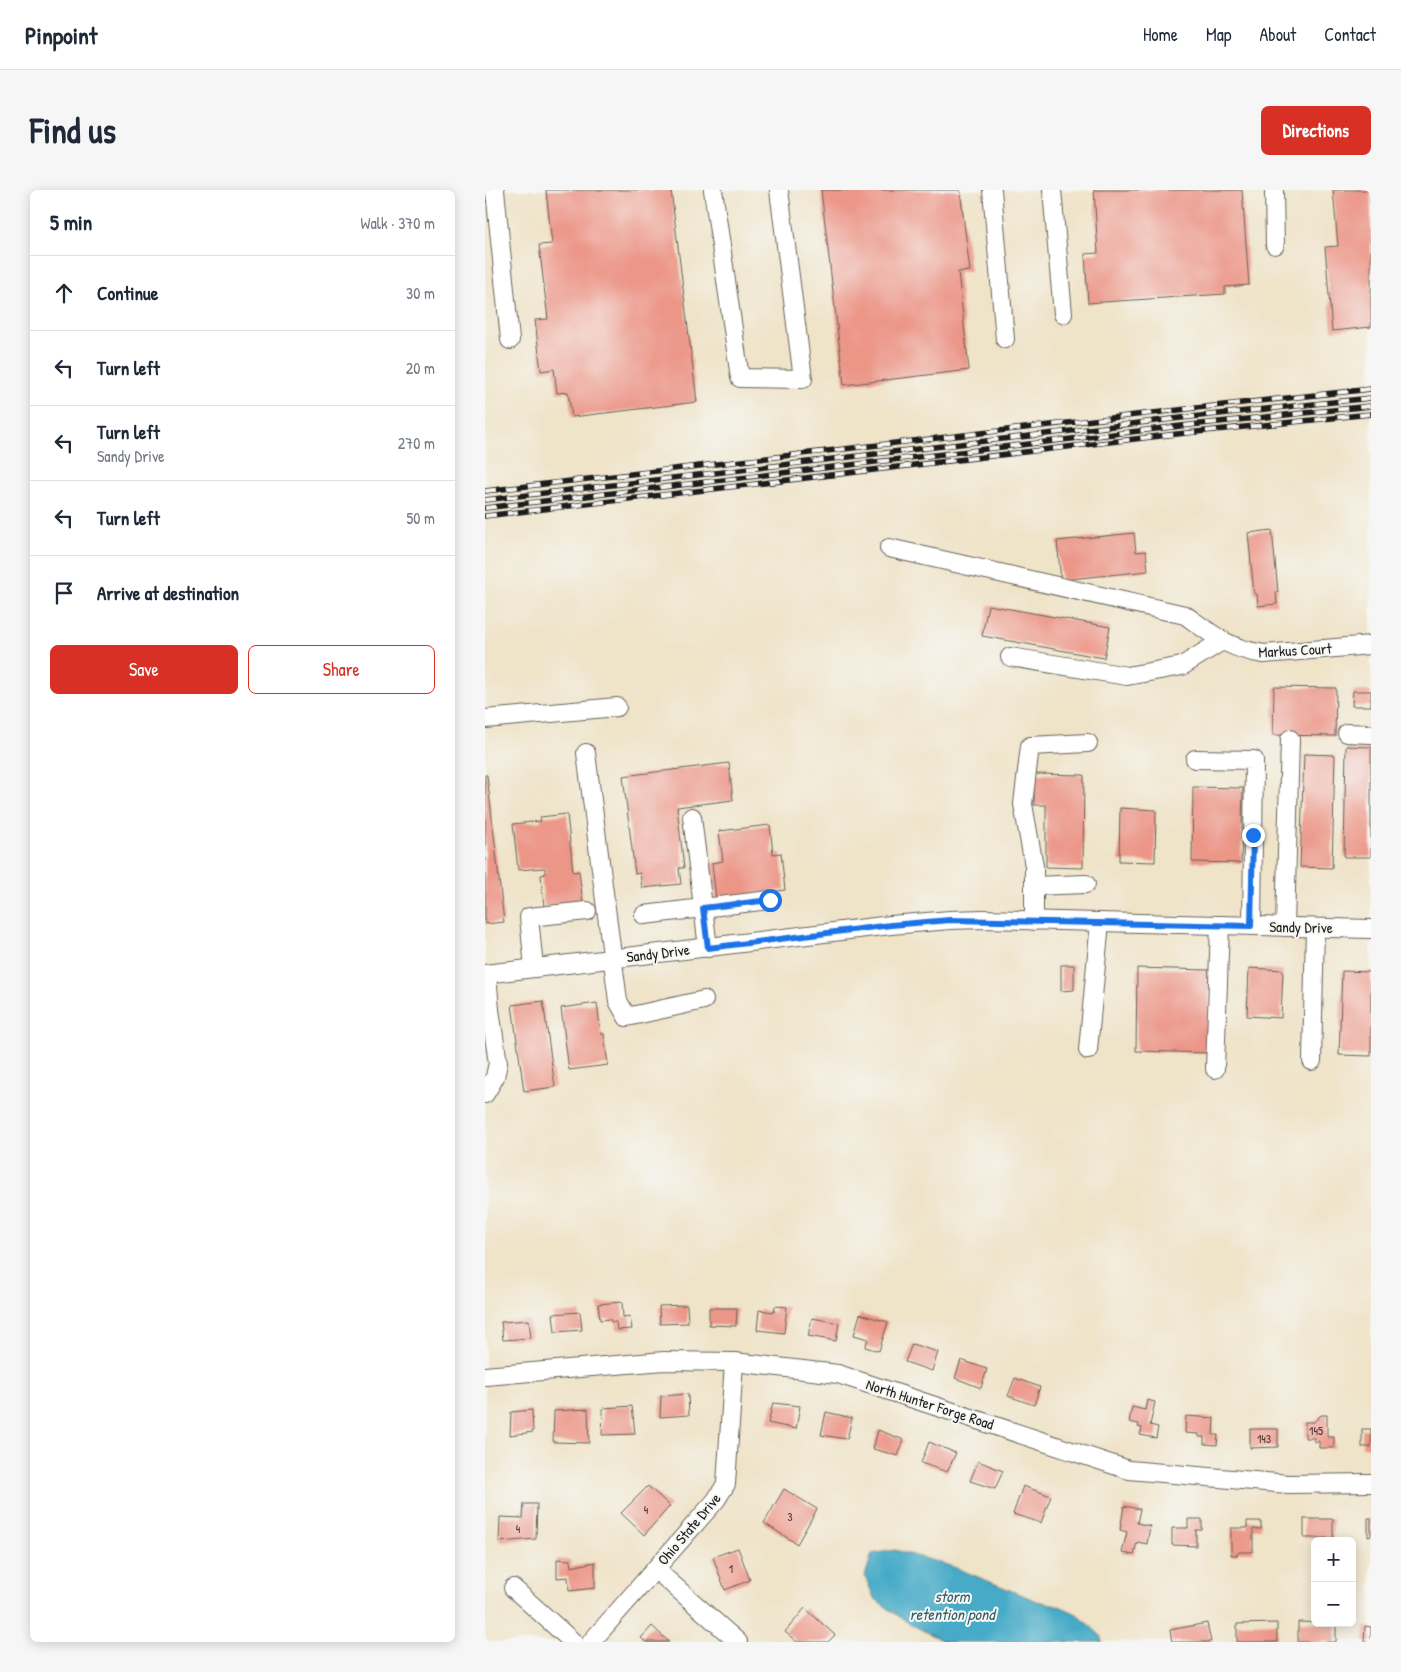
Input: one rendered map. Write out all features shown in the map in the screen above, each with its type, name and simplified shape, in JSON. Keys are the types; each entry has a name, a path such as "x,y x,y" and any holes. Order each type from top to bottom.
{"street":[{"path":"495,190 510,340"},
{"path":"713,190 740,378 803,379 779,190"},
{"path":"992,190 1005,339"},
{"path":"1052,190 1063,314"},
{"path":"1274,190 1275,245"},
{"name":"Markus Court","path":"889,548 1185,615 1235,648 1263,654 1371,645"},
{"path":"1010,658 1127,676 1183,666 1222,641"},
{"path":"485,719 617,707"},
{"path":"1347,733 1371,734"},
{"path":"1285,927 1290,739"},
{"path":"1034,921 1034,866 1023,804 1030,746 1088,743"},
{"path":"586,754 619,1001 627,1017 704,1000"},
{"path":"1195,759 1255,760 1251,926"},
{"path":"692,817 708,948"},
{"path":"1034,886 1086,884"},
{"path":"644,915 770,900"},
{"path":"534,968 529,918 587,912"},
{"name":"Sandy Drive","path":"486,974 923,922 984,920 1371,929"},
{"path":"1088,1050 1100,922"},
{"path":"1215,1069 1219,925"},
{"path":"1312,1062 1315,928"},
{"path":"485,1094 495,1078 498,1063 486,974"},
{"name":"North Hunter Forge Road","path":"485,1376 664,1361 734,1362 838,1374 1129,1470 1288,1484 1371,1483"},
{"name":"Ohio State Drive","path":"591,1642 716,1500 726,1484 734,1362"},
{"path":"655,1569 737,1642"},
{"path":"513,1588 573,1642"}],"water":[{"name":"storm retention pond","path":"895,1550 951,1566 1037,1601 1057,1605 1077,1614 1102,1637 1102,1642 945,1642 907,1622 874,1598 865,1576 872,1554"}],"building":[{"path":"546,190 671,190 697,402 572,417 568,392 557,393 554,369 541,371 535,320 548,319 539,245 552,244"},
{"path":"821,190 960,190 970,271 958,272 969,370 844,385"},
{"path":"1094,190 1242,190 1249,285 1225,287 1225,294 1088,303 1085,254 1098,253"},
{"path":"1333,190 1371,190 1371,327 1332,331 1325,247 1338,246"},
{"path":"1272,530 1278,592 1276,592 1277,604 1258,606 1257,594 1254,594 1248,533"},
{"path":"1134,533 1136,552 1146,551 1148,571 1061,580 1057,541"},
{"path":"988,605 1110,627 1104,658 982,636"},
{"path":"1274,687 1336,688 1335,736 1273,735"},
{"path":"1353,691 1371,691 1371,706 1352,706"},
{"path":"1346,746 1371,747 1371,857 1344,857"},
{"path":"1304,754 1335,755 1332,868 1300,867"},
{"path":"729,763 733,800 677,807 684,868 679,868 681,884 642,888 640,873 635,874 623,776"},
{"path":"1034,774 1084,775 1083,868 1046,867 1046,805 1034,805"},
{"path":"485,775 487,775 504,922 485,924"},
{"path":"1193,787 1243,788 1241,863 1192,862"},
{"path":"1120,808 1156,810 1155,862 1119,861"},
{"path":"567,814 573,872 579,871 583,903 544,907 541,875 545,874 545,868 518,870 513,824 541,821 540,817"},
{"path":"770,825 773,854 781,853 785,890 716,899 712,863 723,861 719,831"},
{"path":"1061,965 1074,965 1074,990 1061,991"},
{"path":"1137,968 1209,970 1208,1053 1136,1051"},
{"path":"1249,968 1283,970 1281,1018 1247,1016"},
{"path":"1342,971 1371,972 1371,1056 1339,1055"},
{"path":"543,1001 555,1087 524,1091 512,1005"},
{"path":"597,1003 608,1065 569,1070 561,1008"},
{"path":"622,1302 623,1317 630,1316 632,1329 617,1330 616,1322 611,1322 610,1319 600,1320 598,1304"},
{"path":"687,1305 688,1323 660,1324 659,1306"},
{"path":"775,1306 787,1307 784,1333 757,1330 759,1310 774,1312"},
{"path":"709,1308 737,1308 736,1326 709,1325"},
{"path":"580,1312 582,1330 555,1332 553,1314"},
{"path":"860,1314 888,1322 879,1351 865,1347 868,1339 854,1335"},
{"path":"812,1318 839,1323 836,1341 808,1336"},
{"path":"529,1320 531,1338 503,1340 501,1322"},
{"path":"912,1344 938,1352 932,1371 905,1362"},
{"path":"961,1360 987,1369 981,1388 955,1378"},
{"path":"1015,1378 1040,1387 1034,1405 1008,1396"},
{"path":"688,1394 689,1415 660,1417 661,1396"},
{"path":"1147,1400 1155,1402 1150,1425 1158,1427 1156,1438 1140,1435 1142,1428 1138,1427 1139,1424 1129,1422 1132,1407 1145,1410"},
{"path":"773,1403 800,1406 796,1429 768,1423"},
{"path":"632,1406 635,1434 602,1435 603,1408"},
{"path":"588,1409 589,1443 553,1442 554,1411"},
{"path":"532,1410 533,1432 510,1435 511,1412"},
{"path":"826,1412 852,1418 847,1439 821,1435"},
{"path":"1321,1415 1327,1415 1327,1437 1334,1437 1334,1448 1319,1448 1319,1441 1314,1442 1314,1438 1305,1438 1305,1422 1314,1422"},
{"path":"1186,1416 1214,1418 1213,1435 1218,1435 1217,1445 1204,1444 1204,1437 1199,1437 1199,1434 1185,1433"},
{"path":"1250,1429 1278,1429 1278,1447 1250,1448"},
{"path":"1362,1429 1371,1429 1371,1447 1362,1447"},
{"path":"878,1430 904,1440 898,1456 873,1449"},
{"path":"929,1442 956,1453 947,1472 921,1463"},
{"path":"978,1461 1003,1471 995,1489 970,1481"},
{"path":"648,1486 670,1506 644,1535 621,1513"},
{"path":"1023,1486 1051,1496 1041,1523 1013,1514"},
{"path":"784,1489 817,1509 797,1544 764,1523"},
{"path":"524,1504 537,1504 536,1539 499,1542 500,1517 523,1518"},
{"path":"1124,1506 1140,1509 1137,1523 1150,1526 1147,1544 1137,1542 1134,1555 1122,1553 1127,1532 1120,1530"},
{"path":"1368,1518 1371,1518 1371,1536 1368,1537"},
{"path":"1188,1519 1202,1519 1202,1530 1196,1530 1196,1546 1172,1545 1172,1528 1188,1528"},
{"path":"1304,1519 1333,1519 1333,1537 1304,1538"},
{"path":"1247,1521 1261,1521 1261,1529 1253,1529 1253,1552 1239,1552 1237,1555 1231,1555 1231,1528 1247,1528"},
{"path":"738,1548 750,1580 725,1590 713,1557"},
{"path":"557,1559 570,1560 571,1567 595,1562 595,1588 569,1591 568,1577 557,1578"},
{"path":"805,1608 835,1635 828,1642 797,1642 785,1632"},
{"path":"1298,1622 1311,1622 1311,1627 1336,1627 1336,1642 1298,1642"},
{"path":"1207,1623 1211,1642 1172,1642 1170,1630"},
{"path":"1277,1623 1277,1642 1237,1642 1237,1624"},
{"path":"652,1626 669,1642 646,1642 641,1638"},
{"path":"1365,1626 1371,1627 1371,1642 1364,1642"}],"railway":[{"path":"485,491 1371,389"},
{"path":"485,500 1181,418 1371,398"},
{"path":"485,508 1181,426 1371,406"},
{"path":"485,516 1177,434 1371,414"}],"route":[{"path":"770,900 703,908 708,948 891,925 950,920 1251,926 1253,835"}]}
